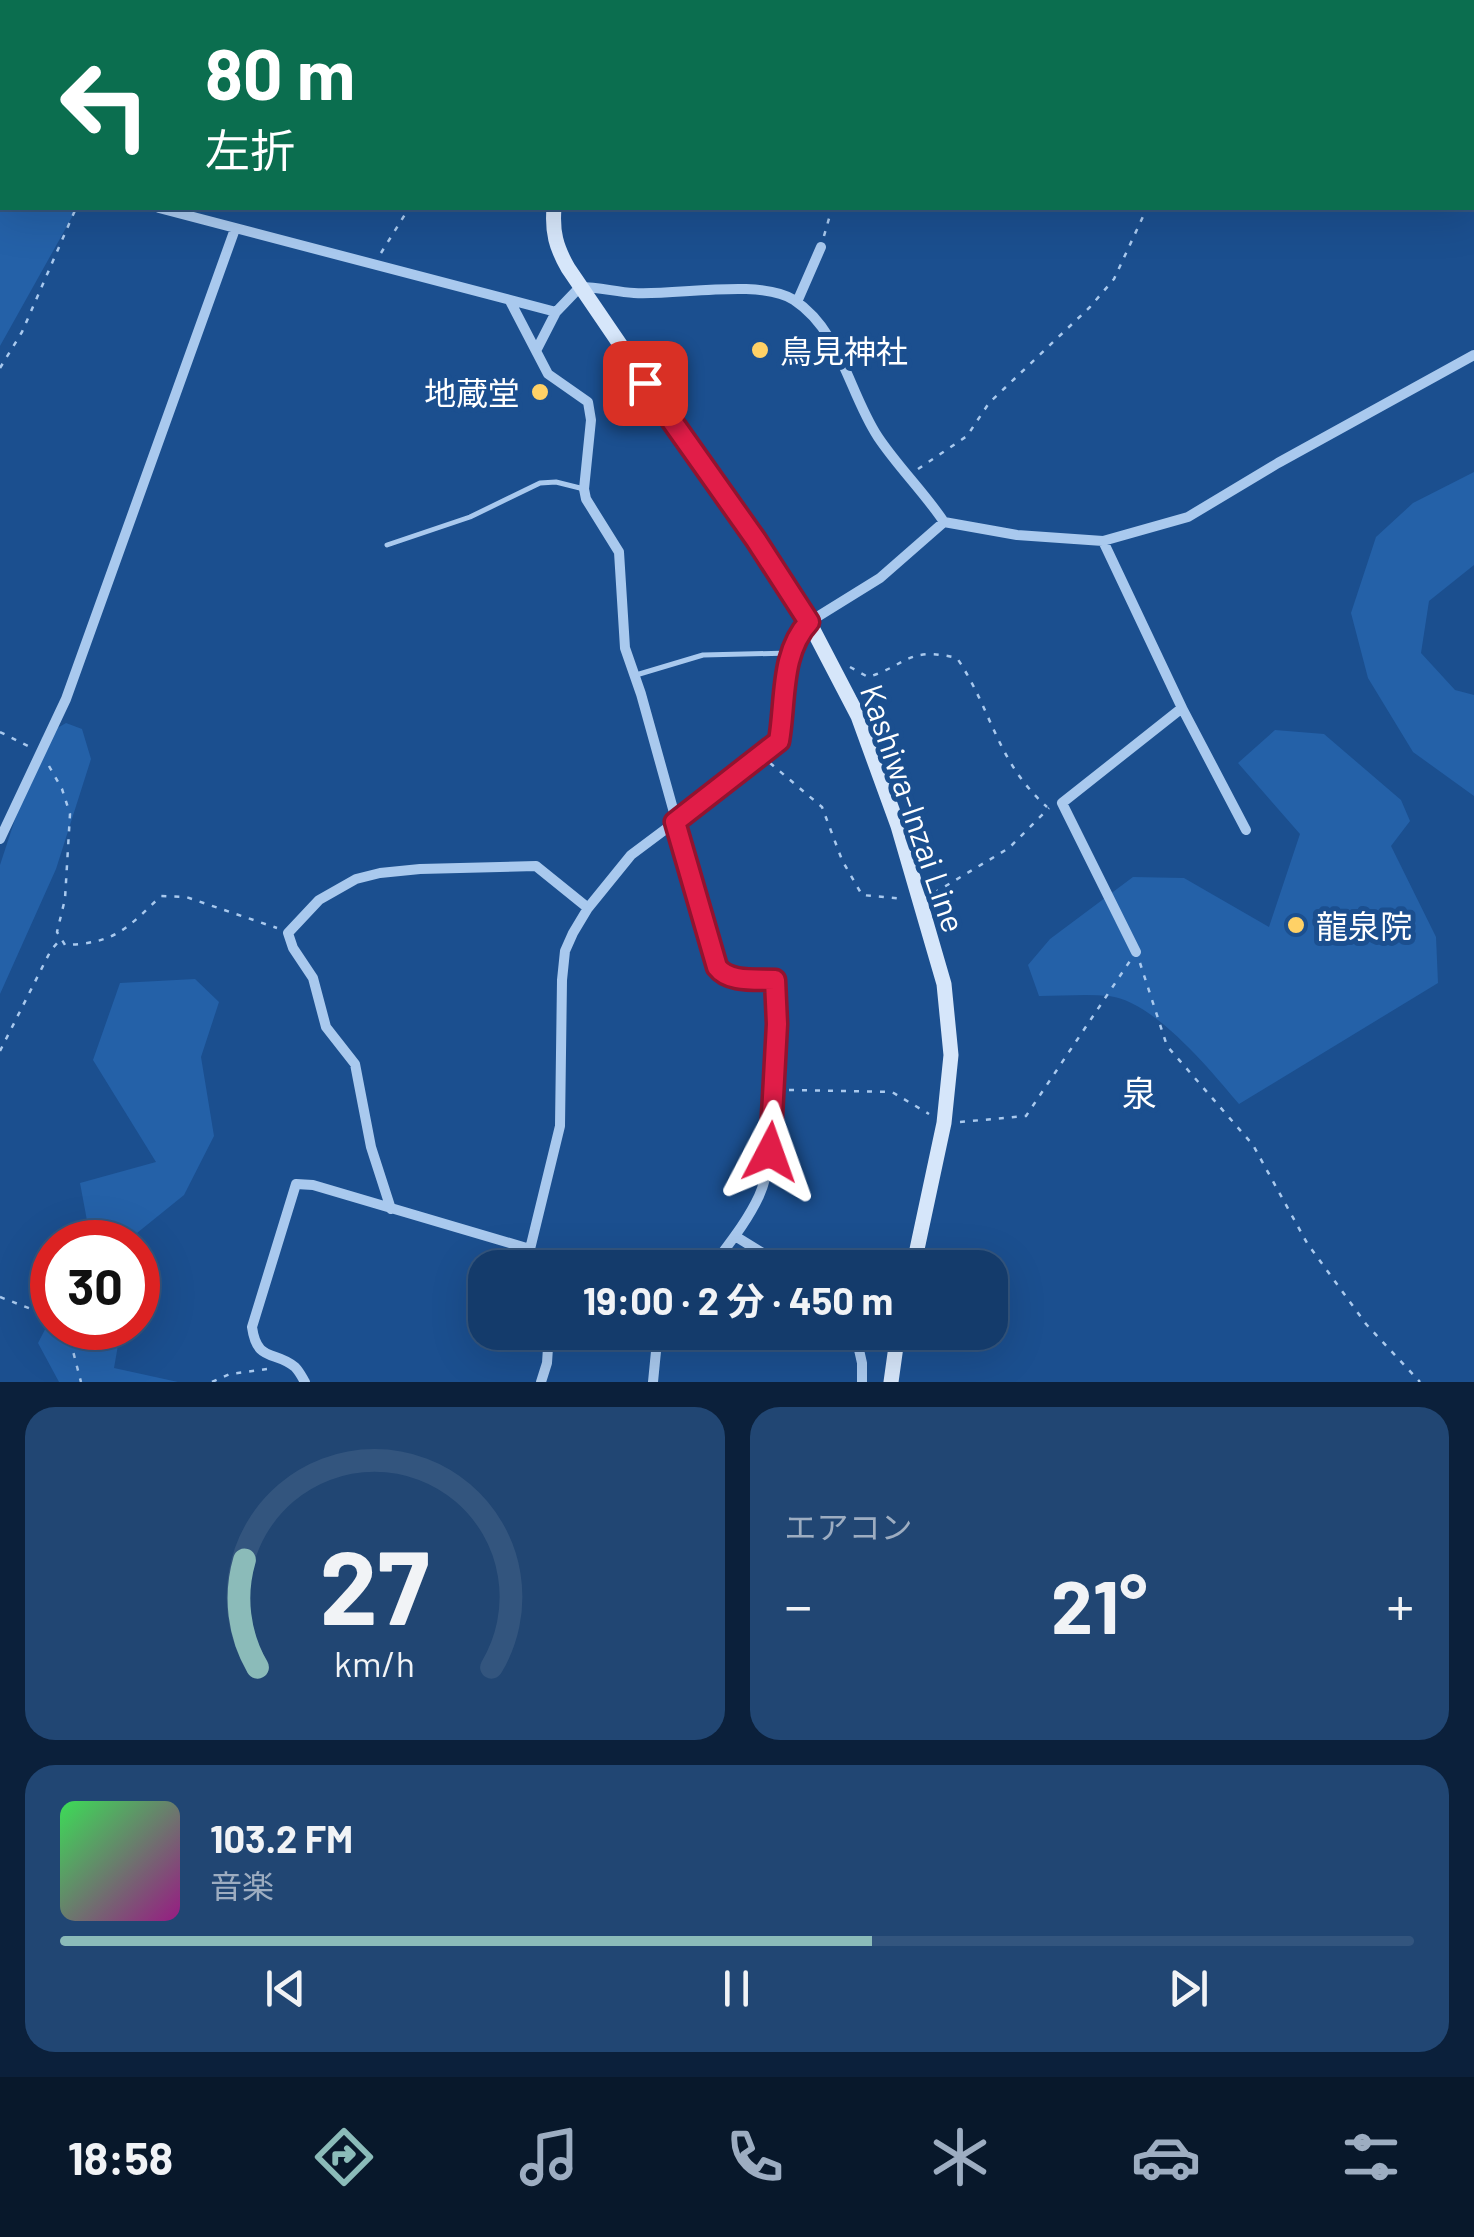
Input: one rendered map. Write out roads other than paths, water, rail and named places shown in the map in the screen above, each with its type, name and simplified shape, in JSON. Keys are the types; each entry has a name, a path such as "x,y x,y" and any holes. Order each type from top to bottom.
{"main road":[{"name":"Kashiwa-Inzai Line","path":"554,210 552,230 557,248 809,622 834,667 878,769 921,901 944,984 949,1025 950,1088 916,1250"},
{"path":"891,1382 895,1350"}],"street":[{"path":"166,210 556,312"},
{"path":"0,839 66,699 235,229"},
{"path":"797,302 821,246"},
{"path":"537,349 556,312 580,287 632,293 726,288 776,294 797,302 832,339 866,418 944,522 1018,535 1103,541 1188,517 1278,462 1474,355"},
{"path":"510,301 548,374 588,402 592,420 586,500 619,552 624,648 717,967 732,978 775,980 774,1090 766,1176 759,1196 724,1250"},
{"path":"306,1382 294,1365 260,1350 252,1328 296,1184 314,1185 530,1249 560,1126 565,951 588,908 631,855 779,741 790,654 809,622 863,591 944,522"},
{"path":"1103,541 1182,708 1246,830"},
{"path":"1136,952 1062,803 1182,708"},
{"path":"391,1209 370,1147 355,1064 326,1027 313,978 288,933 319,900 340,886 380,872 536,866 588,908"},
{"path":"735,1236 758,1250"},
{"path":"541,1382 548,1350"},
{"path":"653,1382 659,1350"},
{"path":"859,1350 862,1382"}],"lane":[{"path":"387,546 470,517 540,483 584,488"},
{"path":"634,676 702,656 790,654"}],"place":[{"name":"鳥見神社","path":"760,350"},
{"name":"地蔵堂","path":"540,392"},
{"name":"龍泉院","path":"1296,925"}],"district":[{"name":"泉","path":"1139,1092"}]}
